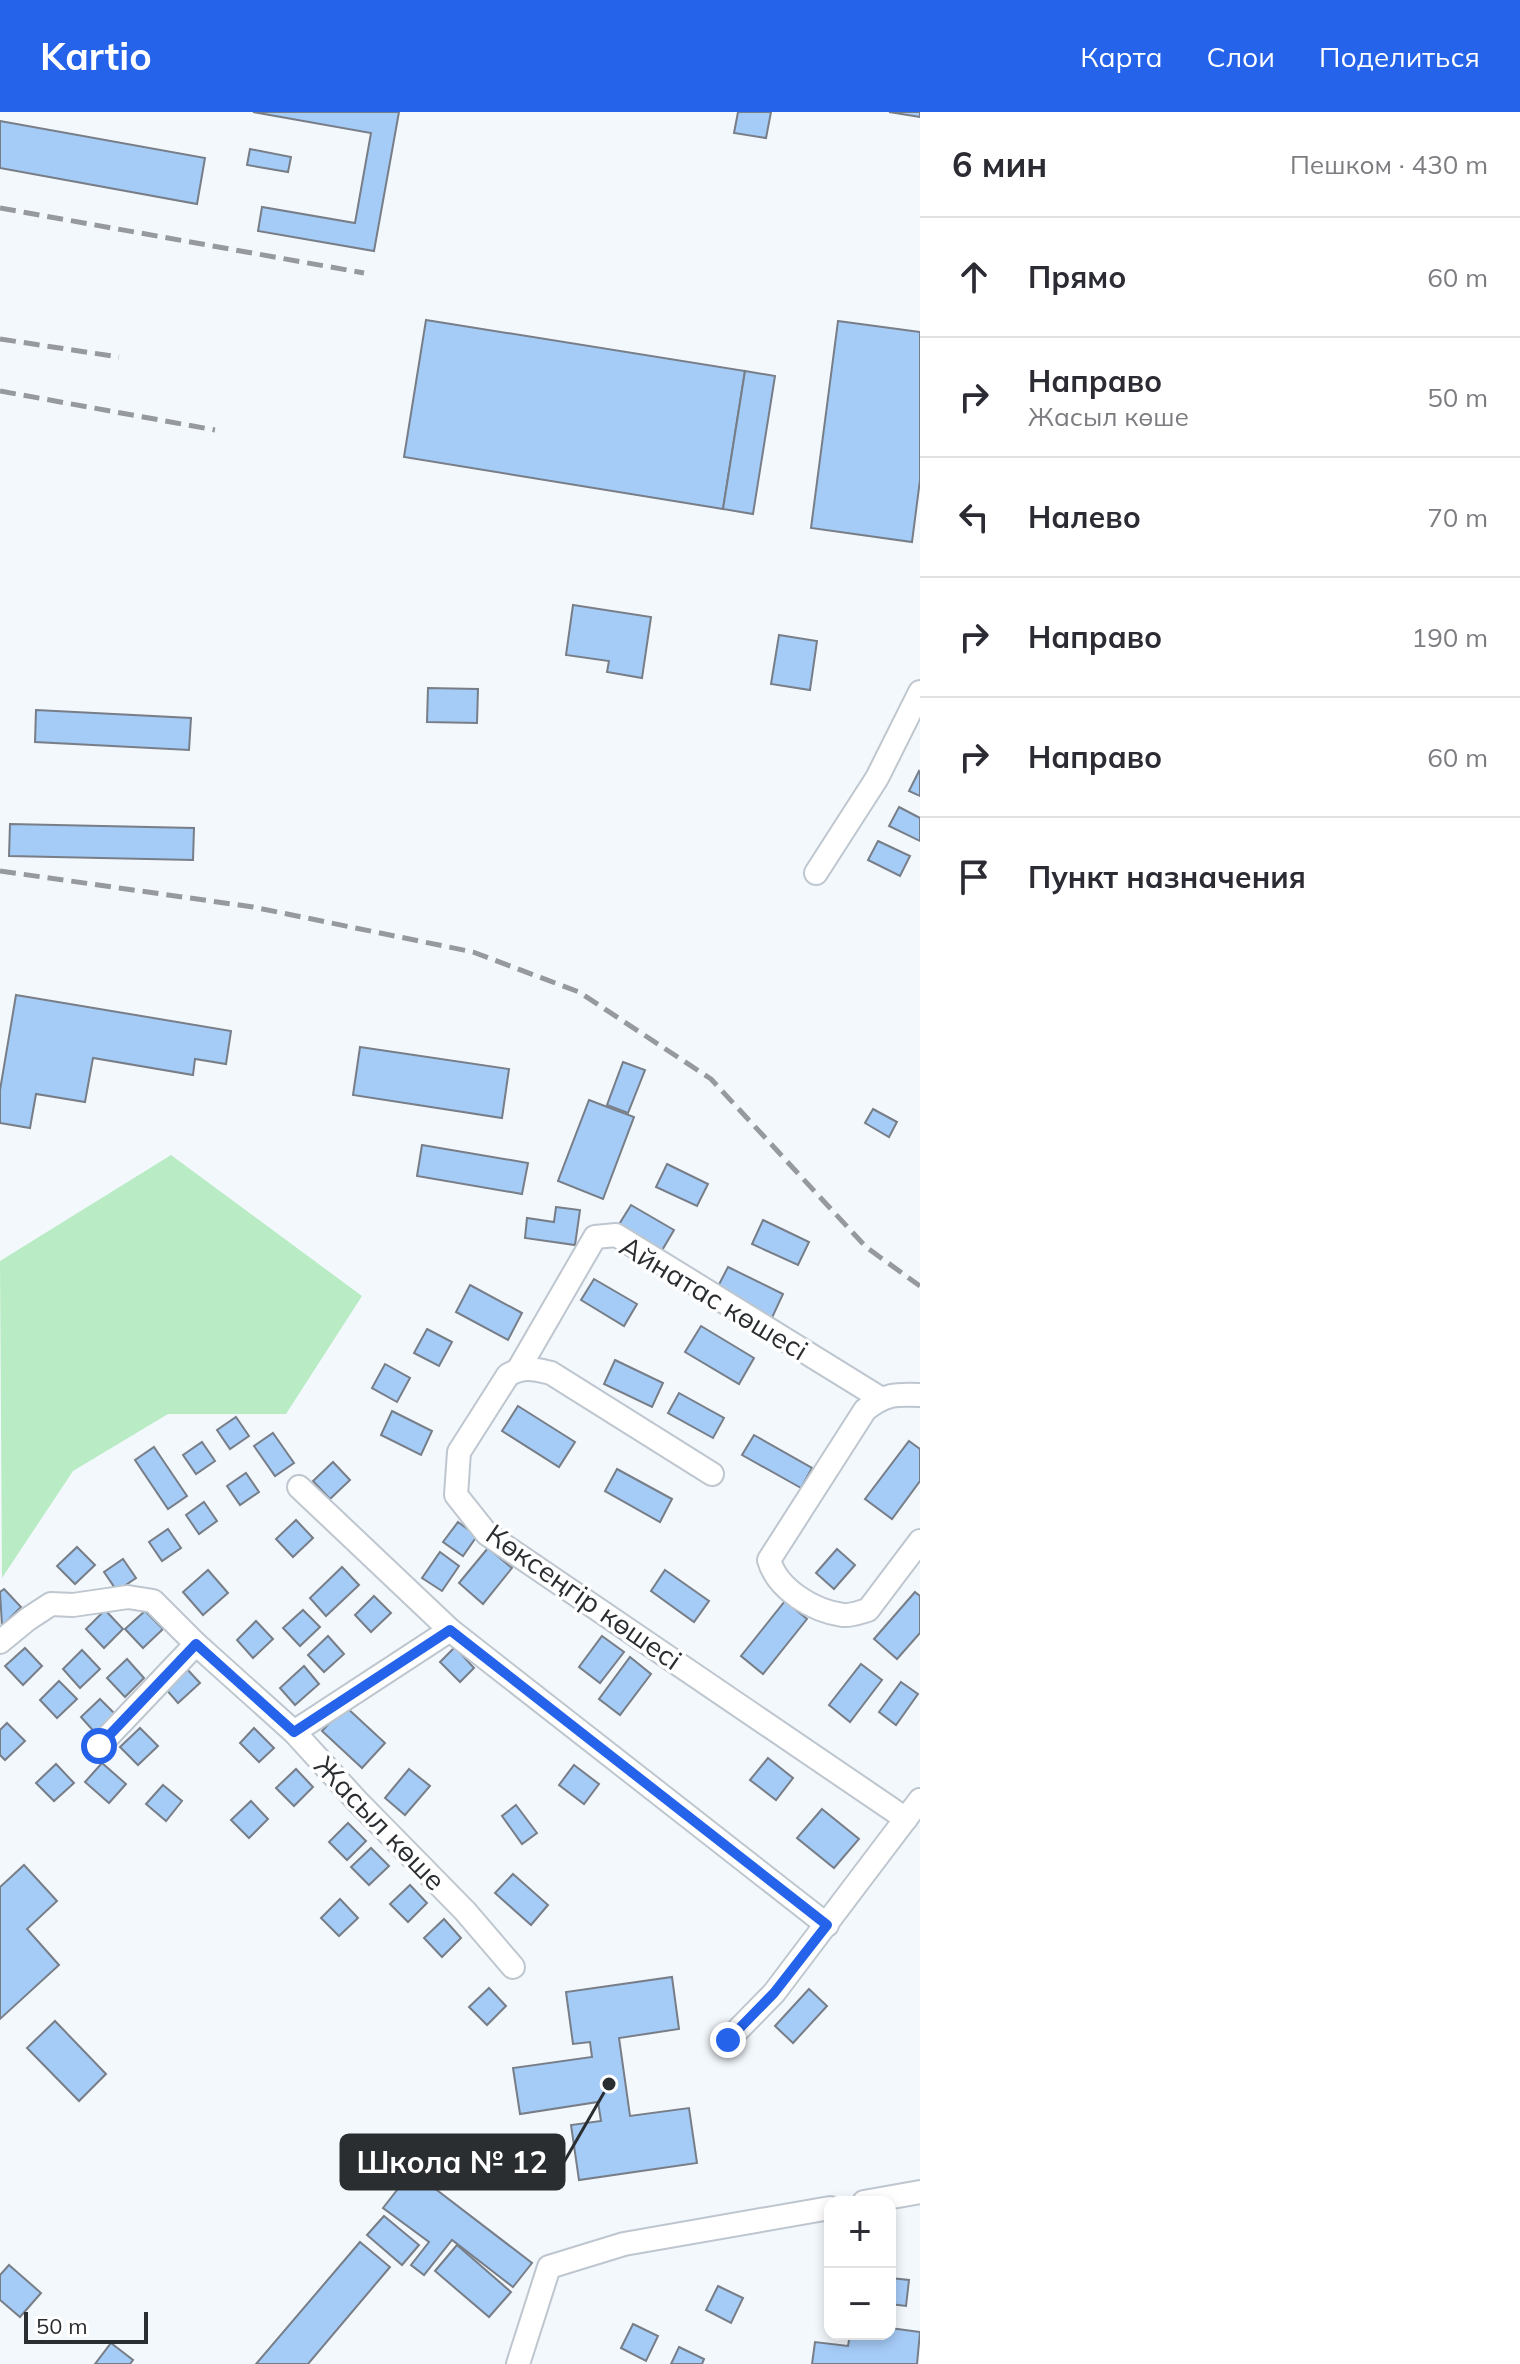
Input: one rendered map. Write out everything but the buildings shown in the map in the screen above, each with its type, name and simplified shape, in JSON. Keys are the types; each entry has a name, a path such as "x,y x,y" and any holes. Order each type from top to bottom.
{"street":[{"path":"816,873 877,778 920,692"},
{"name":"Айнатас көшесі","path":"518,1370 595,1237 616,1235 880,1398"},
{"path":"518,1370 531,1368 551,1373 712,1474"},
{"name":"Көксеңгір көшесі","path":"518,1370 508,1375 500,1385 459,1452 456,1495 487,1534 906,1819"},
{"path":"920,1395 897,1394 880,1398 865,1410 769,1560 773,1575 787,1590 843,1615 868,1610 920,1541"},
{"path":"299,1487 450,1630 827,1925"},
{"name":"Жасыл көше","path":"0,1642 51,1604 73,1605 128,1597 153,1601 294,1732 465,1911 513,1967"},
{"path":"294,1732 450,1630"},
{"path":"99,1746 196,1644"},
{"path":"728,2040 774,1993 920,1800"},
{"path":"896,2196 920,2192"},
{"path":"518,2364 549,2267 624,2244 824,2209"}],"green space":[{"path":"171,1155 362,1296 286,1414 168,1414 73,1471 2,1578 0,1261"}],"railway":[{"path":"0,208 364,273"},
{"path":"0,339 119,357"},
{"path":"0,391 215,430"},
{"path":"0,871 253,907 473,952 579,992 711,1079 866,1247 920,1286"}],"place":[{"name":"Школа № 12","path":"609,2084"}],"route":[{"path":"99,1746 196,1644 294,1732 450,1630 827,1925 774,1993 728,2040"}]}
